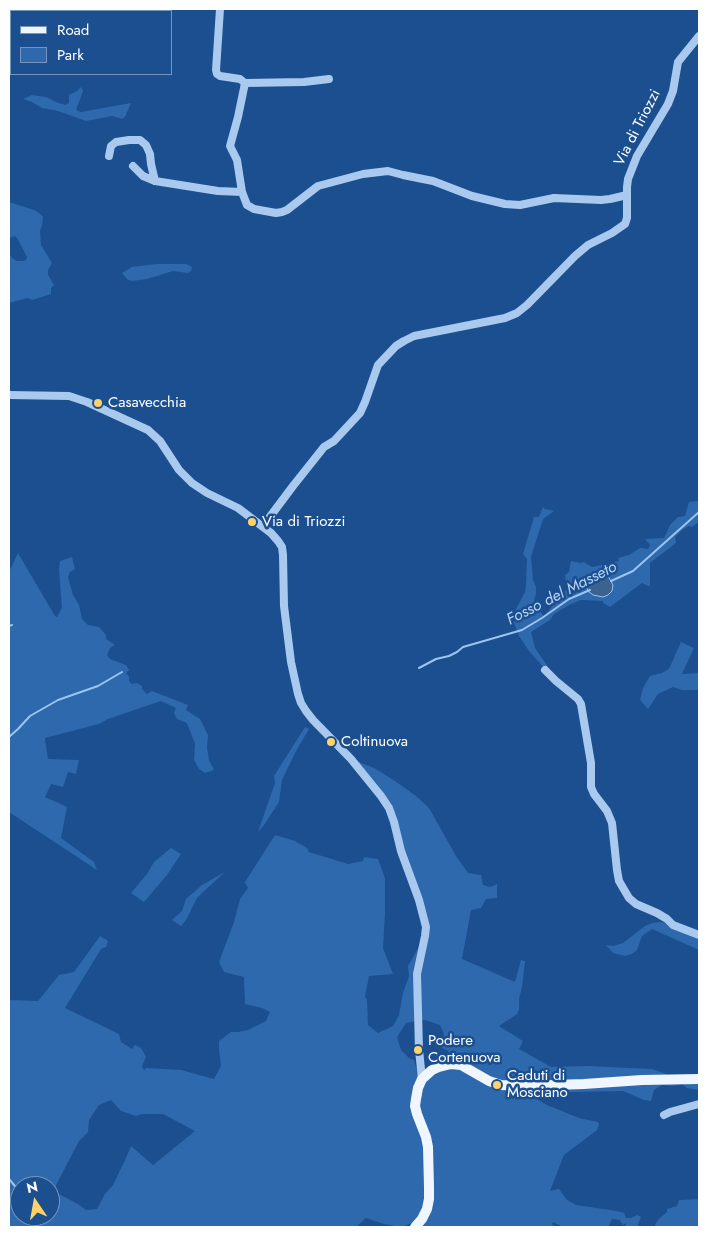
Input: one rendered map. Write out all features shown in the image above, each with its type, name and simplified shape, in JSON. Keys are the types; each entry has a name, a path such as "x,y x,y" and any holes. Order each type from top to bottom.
{"main road":[{"path":"414,1227 422,1219 429,1199 428,1148 415,1106 418,1088 422,1079 430,1071 451,1064 461,1066 489,1081 501,1085 516,1086 699,1079"}],"street":[{"path":"220,9 216,70 220,76 240,79 245,83 304,82 329,79"},
{"name":"Via di Triozzi","path":"263,526 324,447 334,441 360,414 378,365 396,346 414,336 505,318 517,313 588,245 625,224 627,218 626,187 637,156 668,104 673,91 678,62 699,36"},
{"path":"245,83 243,98 230,146 237,160 242,192 247,204 254,209 276,213 282,212 318,186 363,174 388,171 433,181 472,196 505,204 520,205 554,198 602,200 627,195"},
{"path":"109,156 111,146 116,142 140,140 146,145 150,154 155,181"},
{"path":"133,166 143,176 155,181 218,191 242,192"},
{"path":"9,395 69,396 87,402 148,430 160,441 179,470 192,483 207,493 238,508 271,533 282,547 284,606 291,662 301,703 313,720 351,759 389,808 401,851 420,900 426,927 417,974 422,1079"},
{"path":"546,670 581,704 591,763 591,787 607,811 612,823 619,881 629,898 636,904 657,913 673,925 699,935"},
{"path":"420,1052 425,1061 431,1066 439,1067"},
{"path":"664,1115 699,1104"}],"green space":[{"path":"81,87 83,91 76,110 81,112 131,103 125,117 122,119 112,116 86,121 58,111 42,108 23,99 32,95 46,97 65,105 69,103 69,95"},
{"path":"9,202 34,210 43,217 40,230 41,245 52,263 48,270 48,275 54,285 51,288 51,294 32,300 28,298 9,303 9,253 17,261 26,260 27,257 17,238 15,236 9,238"},
{"path":"157,264 186,264 192,267 188,273 173,271 147,279 132,281 128,280 122,273 132,267"},
{"path":"699,501 699,522 692,527 689,526 682,530 675,537 676,543 650,563 650,586 642,583 610,607 603,603 603,601 581,600 554,614 550,620 531,632 535,648 551,671 552,677 529,651 519,636 514,623 515,611 525,592 527,559 523,554 534,517 539,517 543,507 554,511 543,519 531,557 533,580 536,587 534,600 544,617 567,589 565,575 569,572 571,561 584,562 592,567 619,561 618,558 629,555 640,548 648,549 650,545 645,539 664,538 670,525 678,517 685,516 689,502"},
{"path":"18,553 57,617 62,608 60,561 72,557 75,569 70,572 68,577 73,595 79,605 82,619 88,625 99,627 106,635 106,639 115,645 110,648 107,655 110,659 126,665 129,670 126,673 129,681 132,684 137,683 142,686 142,689 147,694 152,691 188,705 186,710 200,719 208,735 207,748 209,760 214,770 205,773 199,769 194,760 195,744 187,723 177,719 174,713 176,708 161,701 108,719 99,724 45,738 48,759 79,760 76,774 68,772 63,787 51,784 45,797 67,807 61,838 94,862 97,870 9,812 9,570"},
{"path":"681,642 694,648 682,674 699,673 699,690 682,690 673,687 658,694 648,709 640,700 643,688 650,676 669,669"},
{"path":"305,727 309,729 282,780 279,802 258,832 275,783 274,776"},
{"path":"351,759 374,768 416,796 429,808 456,856 468,873 481,875 483,885 490,887 497,884 497,898 486,899 481,908 471,910 462,959 515,982 521,960 525,961 519,1010 517,1014 499,1026 523,1041 519,1049 551,1067 587,1066 652,1069 674,1079 699,1079 699,1090 687,1088 682,1084 673,1086 662,1085 654,1090 651,1101 623,1091 526,1093 547,1105 579,1118 598,1122 599,1124 597,1130 564,1155 550,1191 559,1189 567,1200 576,1205 617,1211 624,1213 626,1218 637,1215 641,1217 637,1227 626,1227 626,1223 623,1225 620,1220 612,1219 608,1227 563,1227 553,1222 552,1224 555,1227 415,1227 421,1220 401,1227 366,1218 356,1227 9,1227 9,1000 38,1001 59,975 74,972 100,936 108,941 106,947 101,949 65,1008 119,1034 121,1042 132,1049 135,1045 141,1048 146,1057 142,1066 144,1070 146,1068 181,1070 214,1079 221,1066 219,1041 231,1032 248,1030 266,1021 270,1012 245,1004 244,977 224,972 219,962 234,922 240,899 248,888 245,882 275,835 295,841 307,848 309,852 348,864 363,861 364,857 378,859 385,878 383,948 393,974 369,976 365,997 367,999 368,1025 378,1033 393,1026 399,1015 403,993 409,976 408,966 425,936 389,808","holes":["425,1020 440,1025 444,1034 442,1048 450,1054 451,1064 420,1080 414,1060 401,1050 397,1037 406,1023","111,1100 121,1111 136,1116 142,1114 163,1114 195,1131 153,1165 131,1146 113,1185 105,1194 97,1209 86,1210 60,1195 60,1226 10,1226 10,1176 60,1176 60,1178 79,1141 88,1132 89,1120 99,1105"]},
{"path":"171,848 181,854 167,875 144,902 131,893 147,874 154,862"},
{"path":"225,872 197,898 181,926 172,920 182,911 186,899 202,885"},
{"path":"661,922 699,935 699,950 652,929 642,936 637,950 632,954 625,956 613,953 606,945 613,946 623,943 645,926"},
{"path":"699,1199 699,1227 654,1227 667,1212 667,1209 677,1206 679,1200"}],"shaded area":[{"path":"602,573 608,576 613,585 612,591 603,597 593,595 588,591 585,583 588,578"}],"waterway":[{"name":"Fosso del Masseto","path":"611,581 633,571 699,512"},
{"name":"Fosso del Masseto","path":"419,668 436,659 449,656 463,647 522,630 569,599 590,590"},
{"path":"9,737 30,716 58,700 98,686 122,672"}],"place":[{"name":"Casavecchia","path":"98,403"},
{"name":"Via di Triozzi","path":"252,522"},
{"name":"Coltinuova","path":"331,742"},
{"name":"Podere Cortenuova","path":"418,1050"},
{"name":"Caduti di Mosciano","path":"497,1085"}]}
